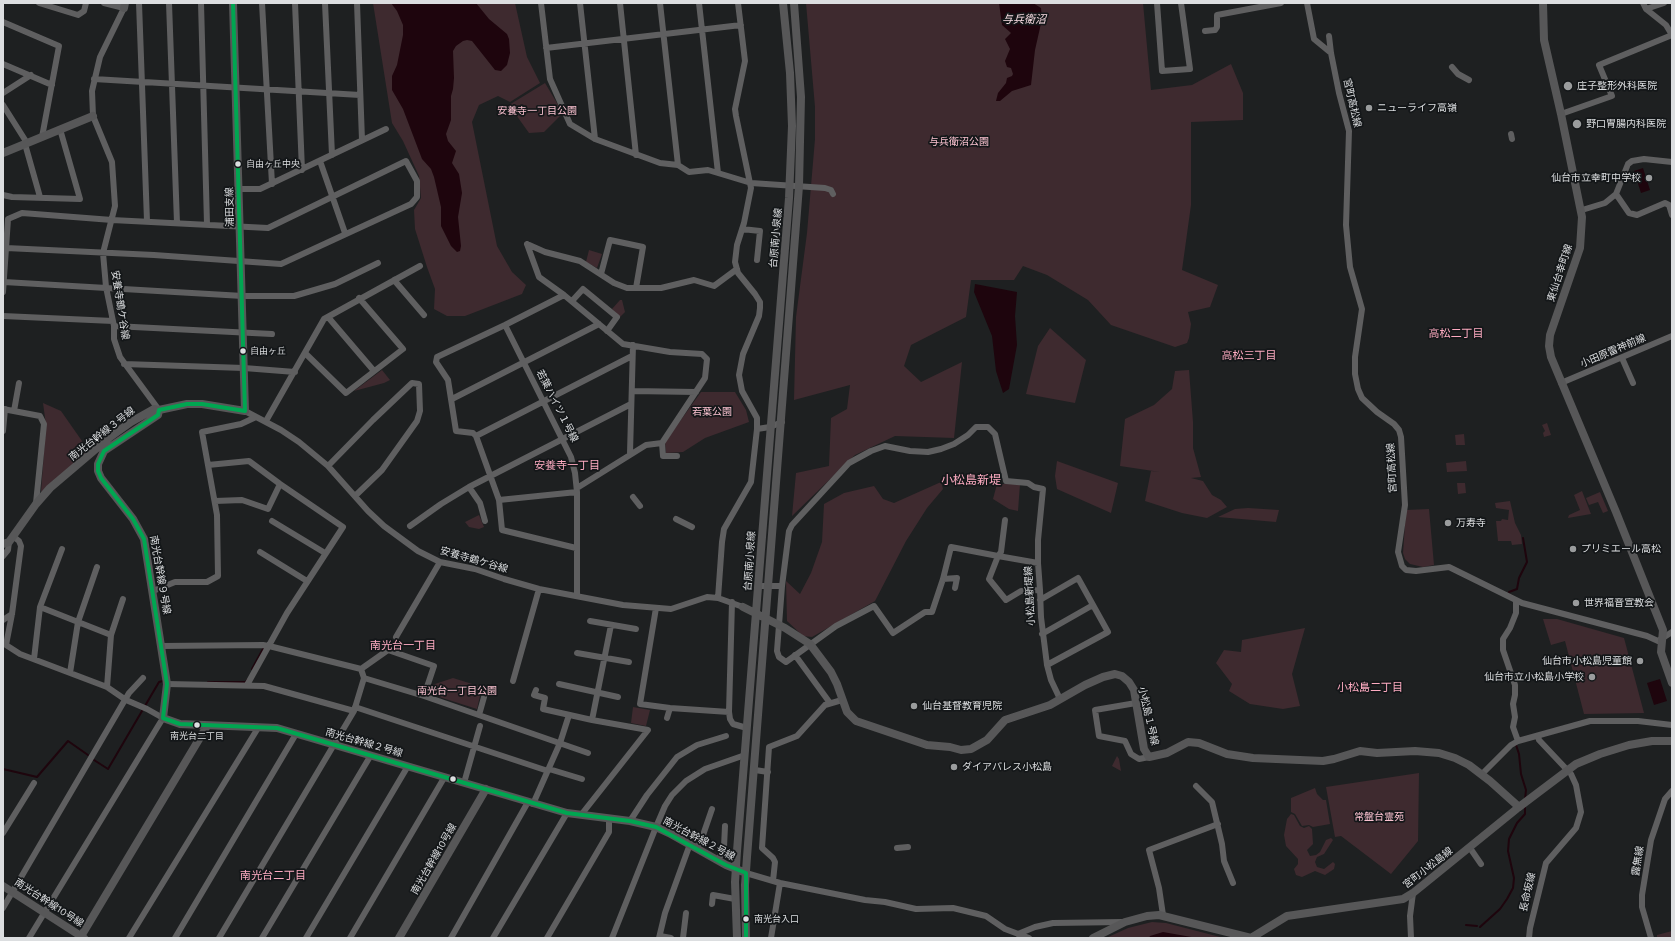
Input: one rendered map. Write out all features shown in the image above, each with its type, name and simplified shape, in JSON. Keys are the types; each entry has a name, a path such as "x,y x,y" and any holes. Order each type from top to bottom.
{"street":[{"path":"39,3 78,16 84,11 86,3"},
{"path":"104,3 124,6"},
{"path":"139,3 147,221"},
{"path":"170,3 177,223"},
{"path":"201,3 207,224"},
{"name":"浦田支線","path":"233,3 240,189 245,411"},
{"path":"262,3 272,184"},
{"path":"295,3 302,170"},
{"path":"326,3 332,155"},
{"path":"357,3 362,140"},
{"path":"541,3 550,79 570,124 595,139 660,163 678,165 689,172 708,170 751,183 825,188 831,190 833,194"},
{"path":"580,3 595,139"},
{"path":"620,3 636,155"},
{"path":"660,3 678,165"},
{"path":"699,3 718,173"},
{"path":"718,598 724,529 751,482 757,429 757,418 742,391 739,375 743,354 759,316 760,302 738,270 735,262 735,254 742,229 751,183 735,108 745,61 738,3"},
{"name":"台原南小泉線","path":"737,938 735,869 789,186 792,126 790,81 783,3"},
{"path":"794,3 801,97 799,186"},
{"path":"1157,3 1162,79"},
{"path":"1162,71 1190,69 1181,3"},
{"path":"1205,31 1215,30 1217,27 1217,15 1281,3"},
{"path":"1307,3 1314,39 1331,53"},
{"name":"東仙台幸町線","path":"1543,3 1544,40 1582,210 1580,248 1550,340 1550,357 1630,547 1663,630 1661,652 1672,683"},
{"path":"1644,6 1664,3"},
{"name":"安養寺鶴ケ谷線","path":"124,6 100,57 92,91 93,116 112,162 115,206 103,252 106,287 114,324 114,339 120,357 159,410"},
{"path":"1561,114 1612,96 1599,65 1672,35 1666,25 1644,6"},
{"path":"3,22 60,46 42,137"},
{"path":"546,48 741,25"},
{"path":"1329,36 1331,53"},
{"name":"宮町高松線","path":"1331,53 1348,132 1346,225 1350,267 1362,309 1355,357 1355,370 1358,389 1362,398 1377,412 1394,424 1399,430 1404,505 1398,552 1399,560 1402,566 1406,570 1416,571 1449,567 1516,600 1538,608 1647,636 1658,641 1662,638"},
{"path":"3,64 52,85"},
{"path":"1452,67 1458,74 1469,80"},
{"path":"3,93 31,75"},
{"path":"94,79 360,95"},
{"path":"3,105 26,143 40,197"},
{"path":"3,153 93,116"},
{"path":"3,195 12,197 80,198 60,129"},
{"path":"240,189 260,189 386,129"},
{"path":"1582,210 1605,203 1616,194 1628,164 1632,161 1636,159 1644,159 1672,162"},
{"path":"320,161 345,233"},
{"path":"3,292 4,282 6,248 8,219 22,212 112,220 268,228 406,161 417,181 417,197 411,204 345,233 281,264 103,252 6,248"},
{"name":"台原南小泉線","path":"746,938 746,873 782,422 799,186"},
{"path":"1616,194 1629,213 1637,215 1666,203 1669,205 1672,215"},
{"path":"742,229 760,230 757,260"},
{"path":"600,274 610,240 643,247 636,288"},
{"path":"677,456 663,456 662,443 705,378 707,359 702,354 670,352 623,344 572,301 539,278 527,244 545,252 580,261 614,282 628,288 661,288 694,280 714,286 738,270"},
{"path":"4,282 243,296 294,296 335,284 378,263"},
{"path":"266,421 324,319 359,298 420,266"},
{"path":"394,280 424,315"},
{"path":"572,301 583,289 617,318 607,331"},
{"path":"564,295 437,357 436,362 448,380 456,431 473,433 476,436 499,500 502,530 576,548"},
{"path":"305,353 346,393 403,349 359,298"},
{"path":"3,316 272,334"},
{"path":"328,317 374,371"},
{"path":"452,399 599,324"},
{"name":"若葉ハイツ１号線","path":"505,325 571,457 577,490 576,596"},
{"name":"小田原雷神前線","path":"1561,383 1672,336"},
{"path":"630,453 633,345"},
{"path":"476,436 632,356"},
{"path":"1622,358 1633,383"},
{"path":"124,364 244,368 295,372"},
{"path":"14,411 19,383"},
{"path":"328,466 412,383 419,384 420,411 417,421 382,470 355,496"},
{"path":"632,391 696,392"},
{"name":"南光台幹線３号線","path":"9,541 36,504 50,488 110,437 131,422 154,409 159,410 187,404 202,404 245,411"},
{"path":"410,526 441,504 469,487 632,404"},
{"path":"3,431 4,409 40,416 44,424 36,504"},
{"name":"南光台幹線９号線","path":"159,410 158,415 104,451 98,464 98,471 101,478 142,532 144,539 162,646 166,684 163,718"},
{"name":"安養寺鶴ケ谷線","path":"245,411 266,421 299,442 328,466 368,512 384,526 418,551 440,562 475,569 504,579 539,588 623,605 671,609 708,596 732,602 743,607"},
{"path":"153,591 175,582 207,582 218,576 217,515 202,432 241,424 256,417"},
{"path":"757,429 770,428 782,422"},
{"name":"小松島新堤線","path":"782,586 787,536 792,525 849,463 885,446 910,451 928,452 941,449 954,444 976,428 988,427 995,434 1006,481 1028,483 1034,487 1043,489 1038,540 1042,634 1051,680 1060,699"},
{"path":"499,500 577,490 630,453 646,445 662,443"},
{"path":"208,465 250,461 280,484 343,527 287,613 247,685"},
{"path":"215,501 242,500 268,509 280,484"},
{"path":"469,487 480,503 485,520"},
{"path":"633,497 640,506"},
{"path":"676,519 692,527"},
{"path":"1005,520 1001,552 989,579 1006,600 1021,591 1040,590"},
{"path":"272,521 325,553"},
{"path":"3,556 8,550 9,541 19,541 21,546 12,614 6,645 20,654 106,687 126,700 163,718 180,724 207,726 82,937"},
{"path":"758,586 782,586 777,651 779,657 786,662 836,626 874,606 893,633 925,612 932,612 943,579 951,547 1038,563"},
{"path":"34,659 40,607 62,549"},
{"path":"260,552 307,581"},
{"path":"396,637 440,562"},
{"path":"70,673 78,622 97,567"},
{"path":"943,579 957,578 955,588"},
{"path":"1040,600 1078,578 1108,632 1047,665"},
{"path":"513,681 539,588"},
{"path":"106,687 111,635 123,599"},
{"path":"1516,600 1516,613 1510,628 1503,639 1503,650 1515,685 1515,695 1512,704 1515,717 1513,727 1518,741"},
{"path":"732,602 729,712 730,719 733,724 747,728"},
{"path":"1042,634 1093,605"},
{"path":"40,607 111,635"},
{"name":"小松島１号線","path":"743,607 784,628 810,644 837,684 847,712 851,717 863,724 927,745 966,750 978,746 987,740 1005,720 1050,705 1085,685 1103,677 1115,674 1122,676 1129,682 1134,690 1144,749 1148,757 1167,753 1188,742 1199,743 1227,754 1266,759 1323,761 1360,751 1377,753 1415,751 1447,755 1469,765 1482,774 1519,807"},
{"path":"656,608 640,704 670,708 729,712"},
{"path":"3,620 12,614"},
{"path":"590,621 636,629"},
{"path":"592,720 611,625"},
{"path":"1662,638 1672,632"},
{"path":"162,646 263,644 361,670"},
{"path":"361,670 388,650 434,666 424,696"},
{"path":"577,652 629,662"},
{"path":"795,655 830,703"},
{"path":"219,938 354,709 364,678 361,670"},
{"path":"3,908 129,693 143,678"},
{"path":"364,678 424,696 588,753"},
{"path":"166,684 264,686 354,709 582,779"},
{"path":"558,684 618,697"},
{"path":"479,715 486,690"},
{"path":"536,690 534,695 545,698 543,709 648,730 581,815"},
{"path":"773,881 773,858 762,848 769,747 797,736 820,710 830,703 842,700"},
{"path":"1136,703 1095,710 1099,736 1125,741 1131,754 1139,759 1148,757"},
{"path":"668,718 670,708"},
{"path":"451,938 549,770 569,715"},
{"path":"29,938 163,718"},
{"path":"1482,774 1511,745 1518,741 1578,724 1604,720 1638,721 1672,725"},
{"name":"南光台幹線２号線","path":"207,726 277,728 566,813 630,821 656,827 669,832 718,861 746,873"},
{"path":"464,783 480,726"},
{"path":"129,938 258,728"},
{"path":"175,938 296,734"},
{"path":"630,821 647,795 677,757 697,745 726,736"},
{"name":"長命坂線","path":"1529,938 1530,928 1546,863 1576,828 1581,812 1576,785 1567,770 1539,740 1538,736"},
{"name":"宮町小松島線","path":"1093,938 1125,922 1147,916 1164,915 1251,938 1287,916 1403,899 1413,893 1567,770 1586,760 1629,745 1652,741 1672,741"},
{"path":"262,938 371,755"},
{"path":"612,938 656,827 665,806 672,795 686,781 705,768 745,755"},
{"path":"306,938 408,766"},
{"path":"755,770 768,772"},
{"path":"350,938 444,778"},
{"path":"3,833 34,783"},
{"path":"1196,786 1212,802 1218,824 1224,861 1233,883"},
{"name":"南光台幹線10号線","path":"399,938 486,789"},
{"name":"露無線","path":"1651,938 1642,907 1642,895 1651,840 1665,799 1672,791"},
{"path":"671,938 659,937 665,913 694,846 702,838 712,808"},
{"path":"493,938 566,813"},
{"path":"547,938 609,832 610,818"},
{"path":"1164,915 1149,850 1218,824"},
{"path":"718,861 724,848 725,826"},
{"path":"896,848 908,847"},
{"path":"1470,848 1481,864"},
{"path":"746,873 780,883 916,909 953,908 986,916 1004,929 1029,938"},
{"path":"771,938 780,883"},
{"name":"南光台幹線10号線","path":"3,886 82,937"},
{"path":"1411,938 1410,916 1413,893"},
{"path":"712,904 713,895 735,899"},
{"path":"684,938 686,914"},
{"path":"1018,934 1035,927 1053,923 1125,922"}],"green space":[{"path":"373,3 515,3 527,57 540,83 510,102 498,96 479,105 472,122 497,246 512,272 526,285 522,294 465,316 447,316 434,309 435,289 415,229 414,210 421,198 419,176 403,141 392,123"},
{"name":"与兵衛沼公園","path":"806,3 1143,3 1151,90 1192,85 1231,64 1243,93 1243,120 1191,122 1191,205 1182,270 1218,285 1210,307 1188,312 1191,324 1187,343 1175,347 1111,325 1088,300 1047,275 1023,266 1014,280 971,280 966,317 911,345 904,366 921,382 962,362 954,438 895,436 855,455 792,516 796,473 829,466 831,418 847,409 850,385 794,400 796,317 807,233 815,139 815,107"},
{"name":"安養寺一丁目公園","path":"545,83 563,113 544,132 529,133 509,105"},
{"path":"589,250 602,254 597,268 586,262"},
{"path":"620,300 622,300 625,312 620,317 612,309"},
{"path":"1050,328 1086,360 1075,403 1026,394 1038,346"},
{"path":"382,370 390,380 354,391"},
{"path":"1189,370 1193,422 1193,448 1201,477 1191,478 1203,481 1212,495 1221,500 1227,507 1207,518 1182,513 1145,501 1151,471 1160,472 1120,466 1125,419 1154,405 1172,389 1175,371"},
{"name":"若葉公園","path":"701,392 735,392 746,410 749,422 705,438 683,452 666,453 665,442"},
{"path":"43,403 61,411 89,451 41,492 46,425"},
{"path":"1547,423 1551,435 1544,437 1543,433 1545,431 1542,425"},
{"path":"1464,434 1465,445 1456,445 1455,435"},
{"path":"1057,461 1118,483 1111,513 1057,489 1055,476"},
{"path":"1466,461 1467,471 1447,472 1446,463"},
{"path":"941,482 943,489 927,508 906,541 875,601 812,637 803,636 787,621 786,581 800,594 811,573 822,542 824,504 844,493 874,486 883,499 894,503"},
{"path":"1457,483 1465,483 1466,493 1458,494"},
{"path":"997,484 1020,484 1018,511 1009,509 993,499"},
{"path":"1582,491 1591,514 1568,518 1569,515 1580,510 1574,495"},
{"path":"1600,492 1608,511 1603,513 1598,502 1589,505 1586,498"},
{"path":"1510,501 1515,523 1521,535 1522,544 1512,545 1511,541 1498,541 1496,521 1501,521 1502,519 1508,520 1509,510 1496,508 1495,503"},
{"path":"1248,508 1279,510 1276,522 1218,517 1235,509"},
{"path":"1429,509 1434,565 1423,567 1410,564 1405,559 1403,553 1406,510"},
{"path":"479,515 484,527 479,529 469,527 465,522"},
{"path":"1543,619 1557,619 1624,638 1644,713 1584,714 1565,641 1551,645"},
{"path":"1305,628 1292,674 1300,706 1283,709 1250,704 1229,691 1232,684 1216,663 1224,650 1241,652 1242,640"},
{"name":"南光台一丁目公園","path":"453,678 482,687 477,709 430,694 432,685"},
{"path":"633,707 650,710 646,726 631,723"},
{"path":"1117,756 1119,759 1121,771 1112,766"},
{"name":"常盤台霊苑","path":"1419,773 1418,841 1391,874 1341,836 1335,837 1326,787"},
{"path":"1315,788 1317,794 1323,800 1326,800 1330,824 1313,827 1309,825 1302,826 1295,814 1291,812 1291,798"},
{"path":"1291,814 1294,815 1300,826 1304,828 1309,826 1312,829 1313,844 1307,850 1310,856 1316,855 1320,852 1326,840 1331,838 1333,840 1324,854 1317,857 1315,862 1317,867 1324,869 1333,862 1335,864 1334,869 1325,875 1315,871 1302,877 1296,875 1294,869 1298,864 1298,859 1286,846 1284,835 1287,819"},
{"path":"1152,922 1166,923 1224,938 1106,938 1128,928"},
{"path":"1672,931 1672,938 1657,938 1657,935"}],"water":[{"path":"391,3 476,3 489,19 507,34 509,39 510,53 507,65 501,71 495,70 472,41 463,41 456,46 453,51 454,78 451,96 451,120 446,134 448,141 456,151 452,163 459,174 462,193 458,217 461,246 460,251 457,252 451,246 441,226 441,207 431,169 422,159 403,109 392,90 392,76 397,65 403,35 403,25 397,11"},
{"name":"与兵衛沼","path":"999,3 1033,3 1041,8 1042,19 1035,50 1031,85 1012,91 1000,101 996,101 998,93 1006,83 1007,78 1013,74 1011,68 1007,67 1005,61 1010,49 1005,39 1011,33 1002,25"},
{"path":"1643,168 1650,190 1641,193 1634,171"},
{"path":"975,284 1017,292 1015,316 1017,345 1009,389 1003,393 996,371 992,336 974,292"},
{"path":"1660,679 1667,701 1654,705 1647,683"},
{"path":"1163,932 1197,938 1149,938 1150,936"}],"waterway":[{"path":"1509,592 1517,589 1519,578 1527,562 1523,538"},
{"path":"252,669 264,647"},
{"path":"208,682 246,682 247,680"},
{"path":"94,760 108,769 159,682 163,681"},
{"path":"3,769 37,777 68,741 88,755"},
{"path":"1516,745 1519,754 1521,774 1526,790 1525,799"},
{"path":"1480,927 1500,909 1513,888 1514,878 1508,851 1509,839 1517,823 1525,814 1525,807"},
{"path":"1466,925 1477,926"}],"transit line":[{"path":"233,3 245,411 202,404 187,404 159,410 158,415 104,451 98,464 98,471 101,478 133,519 144,539 167,684 163,718 180,724 277,728 567,813 630,821 656,827 726,865 746,873 746,938"}],"place":[{"name":"庄子整形外科医院","path":"1568,86"},
{"name":"ニューライフ高嶺","path":"1369,108"},
{"name":"野口胃腸内科医院","path":"1577,124"},
{"name":"自由ヶ丘中央","path":"238,164"},
{"name":"仙台市立幸町中学校","path":"1649,178"},
{"name":"自由ヶ丘","path":"243,351"},
{"name":"万寿寺","path":"1448,523"},
{"name":"プリミエール高松","path":"1573,549"},
{"name":"世界福音宣教会","path":"1576,603"},
{"name":"仙台市小松島児童館","path":"1640,661"},
{"name":"仙台市立小松島小学校","path":"1592,677"},
{"name":"仙台基督教育児院","path":"914,706"},
{"name":"南光台二丁目","path":"197,725"},
{"name":"ダイアパレス小松島","path":"954,767"},
{"name":"南光台入口","path":"746,919"}],"district":[{"name":"高松二丁目","path":"1456,334"},
{"name":"高松三丁目","path":"1249,356"},
{"name":"安養寺一丁目","path":"567,466"},
{"name":"小松島新堤","path":"971,480"},
{"name":"南光台一丁目","path":"403,646"},
{"name":"小松島二丁目","path":"1370,688"},
{"name":"南光台二丁目","path":"273,876"}]}
